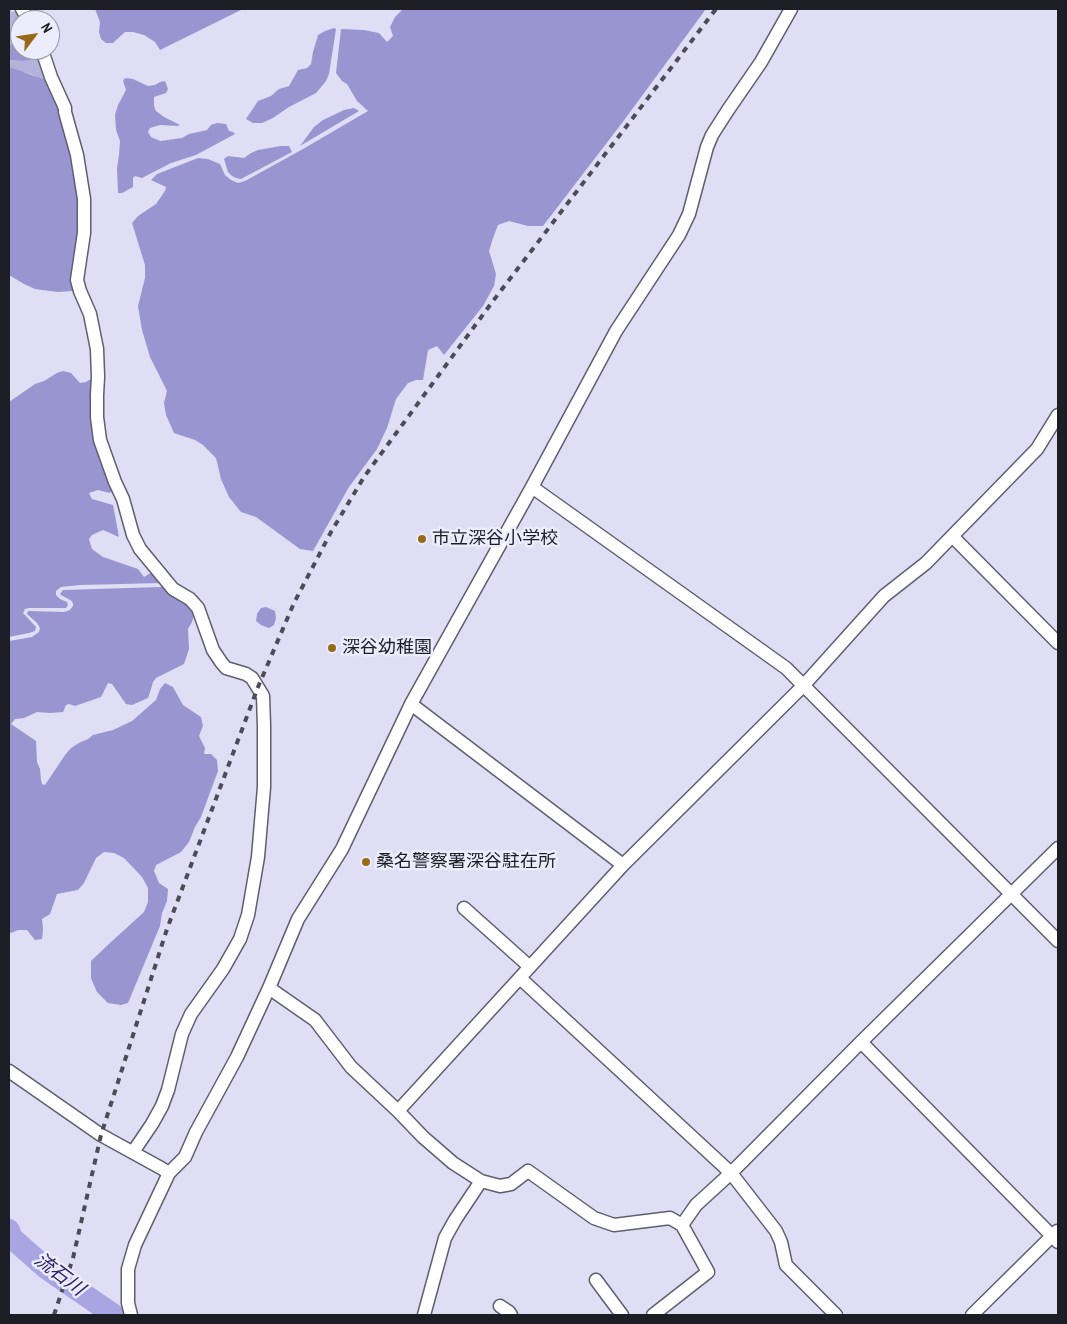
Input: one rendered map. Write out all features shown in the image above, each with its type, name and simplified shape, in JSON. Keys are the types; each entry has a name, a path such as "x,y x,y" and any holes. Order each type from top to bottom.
{"street":[{"path":"131,1315 128,1303 128,1269 135,1245 168,1173 184,1157 237,1057 298,919 342,849 411,704 532,487 616,331 679,235 689,214 712,135 761,62 791,9"},
{"path":"45,60 65,108 77,155 83,190 84,233 77,280 90,314 97,349 97,417 100,440 123,499 133,535 140,549 173,589 194,603 198,608 213,650 226,668 246,674 252,678 263,696 264,787 258,857 248,915 240,938 223,969 191,1014 182,1034 162,1106 133,1152"},
{"path":"398,1111 624,866 803,686 884,596 926,563 1038,449 1058,415"},
{"path":"532,487 786,668 1058,941"},
{"path":"952,536 1058,643"},
{"path":"411,704 624,866"},
{"path":"682,1226 696,1205 731,1173 1058,848"},
{"path":"464,908 530,967"},
{"path":"520,978 731,1173 776,1231 781,1242 786,1265 836,1315"},
{"path":"269,988 315,1020 351,1067 453,1163 481,1181 500,1186 511,1184 528,1171 594,1218 614,1225 670,1218 682,1226 708,1272 653,1315"},
{"path":"861,1042 1056,1236 972,1315"},
{"path":"9,1070 101,1135 168,1173"},
{"path":"424,1315 445,1238 481,1181"},
{"path":"596,1280 622,1315"},
{"path":"500,1306 511,1315"}],"shaded area":[{"path":"9,9 10,9 10,45"},
{"path":"95,9 243,9 160,50 155,42 144,35 133,32 125,32 113,43 106,43 101,39 99,32 100,22"},
{"path":"403,9 706,9 543,226 528,226 509,221 498,225 489,251 496,274 494,286 483,306 444,355 437,346 428,350 423,380 408,383 396,399 387,428 377,449 349,487 313,551 300,549 256,517 241,512 229,497 221,479 216,458 195,440 174,433 166,415 164,403 167,391 150,357 142,330 138,306 145,278 145,265 132,223 138,216 156,204 165,191 166,187 151,180 157,174 198,158 208,159 220,164 225,175 231,180 238,183 245,181 368,111 357,101 347,84 336,73 341,29 379,33 387,42 393,36 390,27 395,17"},
{"path":"334,28 336,29 329,74 316,93 262,123 253,123 246,119 258,101 271,96 279,89 289,86 298,70 307,68 311,64 318,35"},
{"path":"9,45 11,60 9,64"},
{"path":"11,60 42,60 52,85 31,74 9,67"},
{"path":"9,67 43,79 52,85 63,108 82,199 75,289 72,291 58,292 35,289 9,275"},
{"path":"125,78 133,79 148,86 165,81 168,89 166,93 154,97 154,106 156,111 164,117 180,125 160,125 150,128 148,132 151,137 160,141 182,138 189,134 207,130 211,125 217,123 226,124 229,131 235,134 196,155 171,163 142,178 135,176 133,178 133,187 118,193 117,168 120,141 116,130 115,115 126,90 123,81"},
{"path":"354,108 359,111 300,146 314,127 323,120 344,110"},
{"path":"289,146 292,152 241,179 232,176 228,172 224,159 228,156 244,158 258,150"},
{"path":"63,371 71,373 80,383 91,379 95,384 114,486 110,493 98,490 89,493 92,499 113,505 119,537 103,530 92,535 89,539 92,549 103,557 138,569 144,577 154,571 162,583 61,587 56,591 56,595 67,602 66,608 25,609 23,613 36,627 35,631 9,637 9,402 35,384"},
{"path":"161,587 196,609 188,629 189,649 184,664 156,678 148,698 132,705 126,704 112,684 108,683 101,697 75,706 66,705 63,712 37,712 24,718 15,719 11,724 36,741 37,762 42,784 45,785 71,748 93,735 113,730 132,721 156,700 160,689 165,683 173,687 183,705 201,717 203,726 199,736 205,748 204,754 211,754 217,760 218,771 201,817 189,842 181,852 156,865 154,871 159,883 168,889 167,901 162,913 160,926 128,1003 121,1005 108,1003 97,992 91,978 91,961 144,912 148,902 148,888 142,877 124,858 114,853 104,852 96,858 84,883 78,890 57,894 50,914 42,919 42,939 35,940 27,930 9,932 9,641 32,637 39,632 40,628 27,614 28,611 64,612 70,610 73,606 72,601 60,594 63,590"},
{"path":"266,607 275,611 276,618 274,625 269,628 256,621 257,614 261,608"}],"waterway":[{"name":"流石川","path":"9,1230 12,1238 47,1269 114,1315"}],"railway":[{"path":"54,1315 73,1258 101,1135 167,929 258,687 294,603 331,532 364,477 493,301 716,9"}],"place":[{"name":"市立深谷小学校","path":"422,539"},
{"name":"深谷幼稚園","path":"332,648"},
{"name":"桑名警察署深谷駐在所","path":"366,862"}]}
